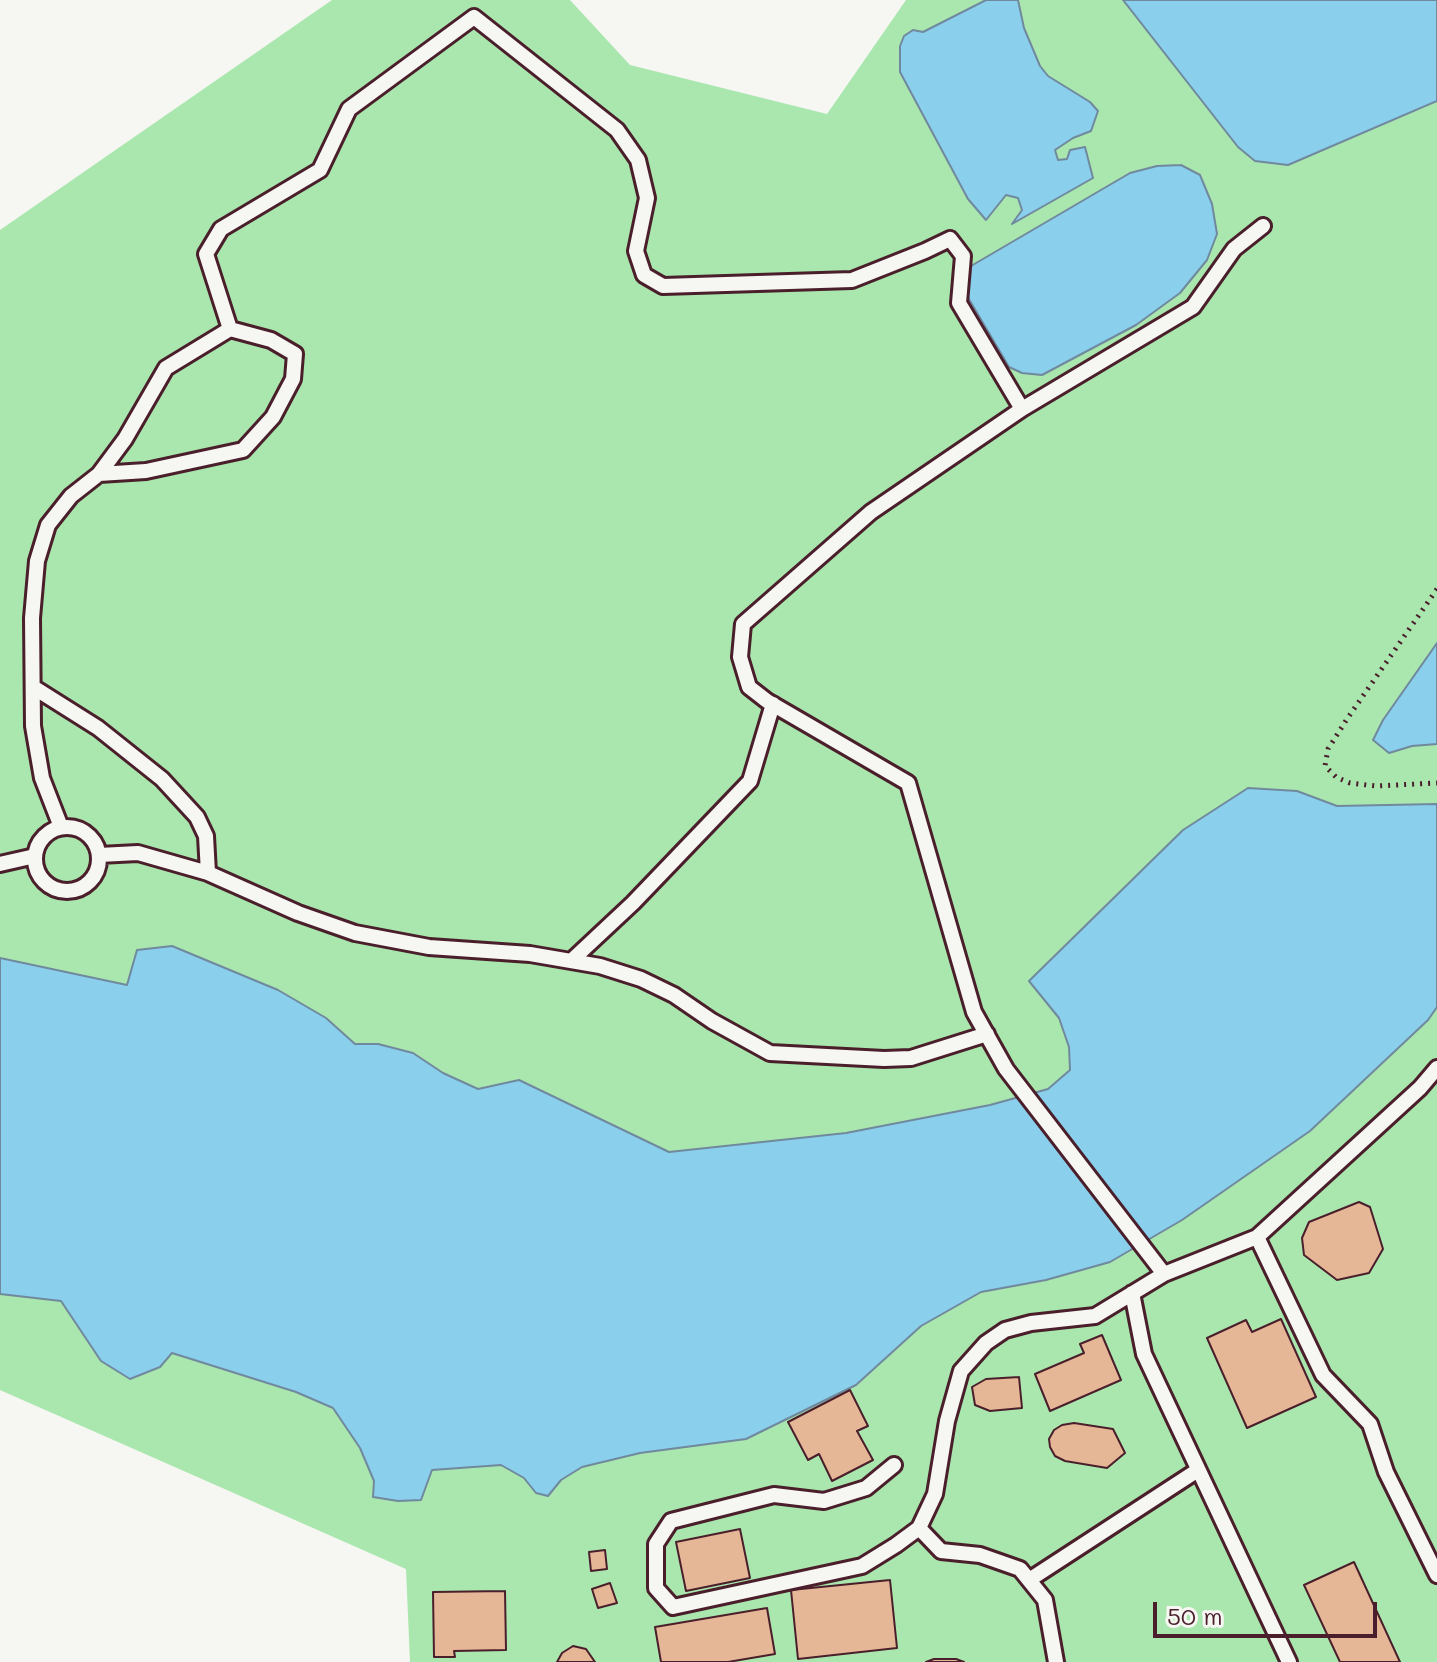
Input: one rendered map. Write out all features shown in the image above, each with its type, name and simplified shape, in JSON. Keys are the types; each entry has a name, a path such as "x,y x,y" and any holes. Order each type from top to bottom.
{"lane":[{"path":"230,329 206,254 221,229 320,170 349,109 474,17 617,130 638,160 647,198 636,251 644,275 663,286 852,280 950,239 963,256 959,303 1022,409"},
{"path":"1164,1274 1006,1069 974,1012 908,783 749,687 740,657 743,624 871,512 1022,409 1193,307 1234,249 1263,226"},
{"path":"61,827 42,778 33,726 33,604 37,561 48,525 71,496 99,474 125,439 166,368 230,329 271,340 295,354 293,379 273,417 243,450 146,471 99,474"},
{"path":"33,687 98,728 162,779 189,807 206,836 208,873"},
{"path":"571,961 633,903 750,781 773,704"},
{"path":"61,827 82,830 96,845 99,855 94,876 87,884 67,891 47,884 40,876 35,856 44,837 61,827"},
{"path":"99,855 138,853 208,873 298,913 355,933 429,947 530,954 600,966 641,979 674,995 712,1021 770,1053 911,1058 987,1034"},
{"path":"0,864 35,856"},
{"path":"894,1465 866,1488 824,1501 774,1495 671,1521 656,1544 656,1588 673,1607 862,1566 919,1528 935,1494 947,1421 961,1371 986,1343 1005,1330 1031,1323 1095,1316 1164,1274 1257,1237 1420,1088 1437,1068"},
{"path":"1257,1237 1323,1375 1370,1424 1386,1472 1437,1575"},
{"path":"1132,1293 1144,1354 1289,1662"},
{"path":"1029,1580 1198,1470"},
{"path":"919,1528 941,1551 980,1555 1020,1569 1045,1600 1056,1662"}],"path":[{"path":"1437,589 1334,739 1328,749 1325,766 1336,777 1350,783 1376,786 1437,783"}],"green space":[{"path":"332,0 570,0 630,65 827,114 906,0 1437,0 1437,1662 410,1662 406,1569 0,1390 0,230"}],"water":[{"path":"986,0 1018,0 1024,28 1040,66 1048,76 1090,102 1098,111 1091,131 1055,150 1058,160 1067,159 1070,150 1085,147 1093,178 1012,224 1022,210 1018,198 1006,195 986,220 968,199 900,72 900,46 904,36 913,30 923,32"},
{"path":"1123,0 1437,0 1437,101 1288,165 1255,161 1238,147"},
{"path":"1181,165 1200,175 1212,204 1217,234 1207,260 1180,293 1136,325 1042,375 1022,373 1009,367 963,289 963,280 971,266 1130,173 1157,166"},
{"path":"1437,643 1437,744 1412,746 1389,753 1373,740 1383,720"},
{"path":"1248,788 1297,791 1337,806 1437,804 1437,1007 1428,1020 1310,1131 1182,1220 1110,1262 1046,1280 981,1292 921,1326 856,1385 746,1439 640,1453 582,1467 561,1480 548,1496 536,1493 524,1478 501,1465 432,1470 421,1500 398,1501 373,1497 374,1481 360,1448 333,1408 296,1392 172,1353 160,1367 130,1379 101,1361 61,1301 0,1294 0,958 127,985 137,950 172,946 278,990 326,1018 355,1044 378,1044 413,1053 443,1073 478,1089 519,1080 669,1152 846,1133 990,1105 1048,1089 1070,1070 1069,1047 1059,1018 1029,981 1183,830"}],"building":[{"path":"1359,1202 1370,1207 1383,1249 1369,1273 1337,1280 1304,1255 1302,1238 1309,1222"},
{"path":"1281,1319 1316,1397 1247,1428 1207,1338 1246,1320 1252,1332"},
{"path":"1102,1335 1121,1380 1050,1411 1035,1374 1084,1353 1080,1344"},
{"path":"1019,1377 1022,1408 990,1411 975,1405 972,1387 986,1379"},
{"path":"850,1390 868,1426 857,1431 873,1460 832,1481 819,1454 808,1460 788,1422"},
{"path":"1074,1423 1113,1429 1125,1453 1107,1468 1065,1461 1055,1456 1049,1439 1054,1430"},
{"path":"740,1529 750,1578 686,1591 676,1542"},
{"path":"605,1550 607,1569 591,1571 589,1552"},
{"path":"1354,1562 1400,1662 1340,1662 1304,1585"},
{"path":"890,1580 897,1648 798,1659 791,1590"},
{"path":"610,1583 617,1603 598,1608 592,1589"},
{"path":"505,1591 506,1650 454,1651 455,1657 434,1657 433,1592"},
{"path":"767,1608 775,1654 728,1662 661,1662 655,1627"},
{"path":"573,1646 586,1649 595,1662 557,1662 562,1653"},
{"path":"956,1659 964,1662 926,1662"}]}
